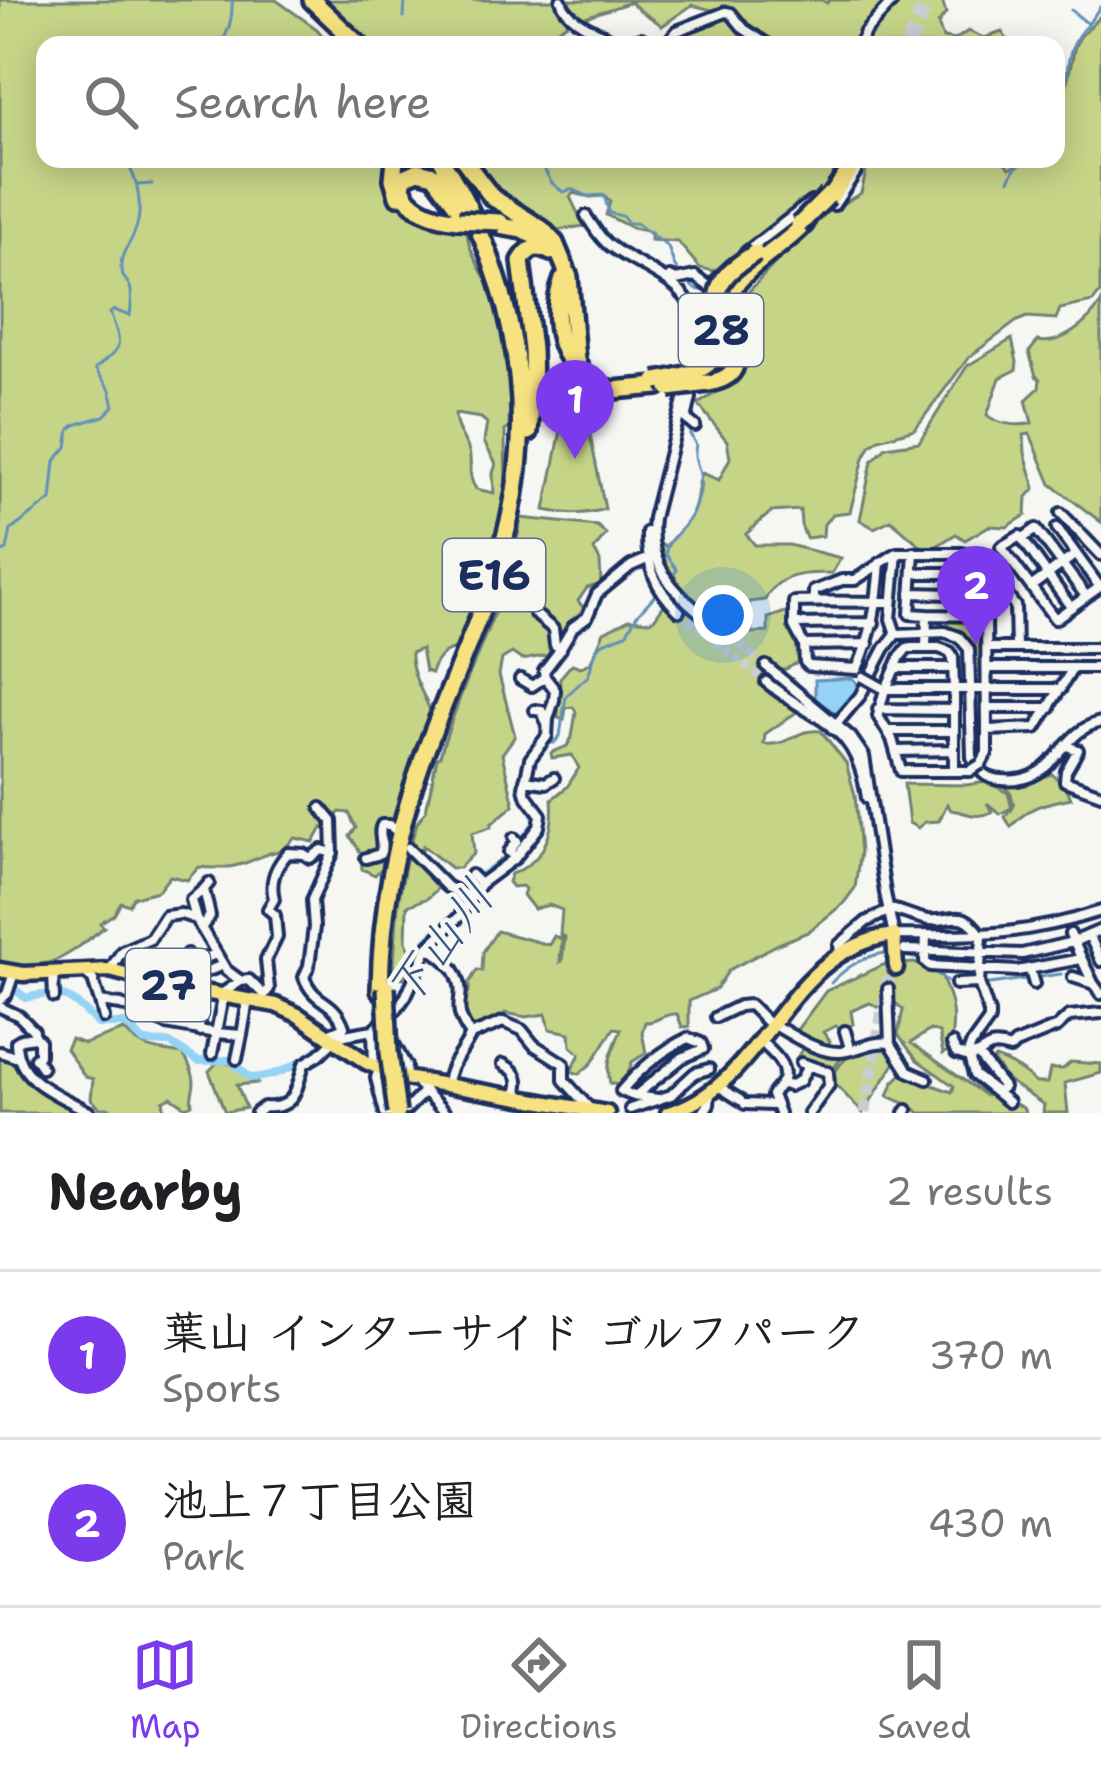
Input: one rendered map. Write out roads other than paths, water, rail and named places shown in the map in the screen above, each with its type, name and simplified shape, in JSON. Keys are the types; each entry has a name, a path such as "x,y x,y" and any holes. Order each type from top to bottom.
{"highway":[{"path":"302,0 344,36"},
{"path":"312,0 344,36"},
{"path":"394,168 401,200 424,216 523,230 556,252"},
{"name":"E16","path":"399,1112 383,988 385,908 405,814 492,581 510,517 520,428 512,335 490,254 449,168"},
{"name":"E16","path":"383,988 406,836 423,777 504,566 523,494 528,446 526,381 510,293 477,206 451,168"},
{"path":"470,168 492,197 542,229 556,252 578,300 580,346 572,356 582,380 613,394 708,381 725,374 731,353 718,338 703,334"},
{"name":"28","path":"708,381 726,378 735,367 725,311 732,288 829,197 852,168"},
{"path":"458,222 428,213 408,200 402,192 404,177 426,171 457,203 484,252 512,335"},
{"path":"695,351 714,300 736,273 801,225"},
{"name":"28","path":"572,356 582,375 605,389 658,385 689,374 713,359 721,337 720,286 732,270 801,225"},
{"path":"528,446 532,349 521,261 534,248 556,252"}],"main road":[{"path":"668,1113 714,1090 823,964 840,952 865,940 892,935 893,968"},
{"name":"27","path":"9,979 110,970 171,986 258,999 287,1009 420,1092 447,1087 523,1099 547,1108 608,1113"}],"street":[{"path":"561,0 567,14 607,36"},
{"path":"863,36 894,0"},
{"path":"673,36 726,12 755,36"},
{"path":"586,216 597,236 634,262 676,280 694,276 710,286 754,244 811,202 834,205 855,168"},
{"path":"656,272 683,293 703,334 649,516 657,585 679,610"},
{"path":"695,351 653,518 651,557 669,585 703,616"},
{"path":"686,391 691,398 686,419 692,424"},
{"path":"1061,513 1101,555"},
{"path":"1057,528 1100,586 1055,619 1001,547 1036,529 1086,596"},
{"path":"1022,538 1070,606"},
{"path":"914,552 910,614 986,616 987,752 970,771 954,771 901,771 897,751 878,716 884,688 907,648 950,652 954,771"},
{"path":"896,634 891,623 897,553"},
{"path":"814,602 814,591 855,580 897,553 970,553 978,556 1015,606 1016,648"},
{"path":"1032,586 1076,554"},
{"path":"330,1037 374,1030 403,1003 428,946 459,917 476,880 513,856 540,823 539,812 524,790 530,759 543,742 555,694 545,677 546,666 573,626 587,617 597,594 631,566 651,557"},
{"path":"860,673 874,623 880,563"},
{"path":"913,572 984,573 988,569"},
{"path":"911,593 995,595 1004,590"},
{"path":"892,602 794,602 794,624 804,645 805,662 860,673 884,688 1061,689"},
{"path":"535,614 553,629 560,649"},
{"path":"926,648 927,615"},
{"path":"794,624 874,623"},
{"path":"835,726 867,686 896,634 926,631 952,633 964,642 971,658 972,757 987,777 1027,780 1042,772 1085,728 1101,722"},
{"path":"804,645 868,644"},
{"path":"987,648 1101,648"},
{"path":"766,666 835,726 860,762 892,935 982,936 1048,927 1101,910"},
{"path":"895,668 954,668"},
{"path":"987,668 1101,668"},
{"path":"987,730 1036,728 1073,668"},
{"path":"520,679 532,686 545,677"},
{"path":"766,682 835,726"},
{"path":"987,708 1050,708"},
{"path":"535,710 542,711 547,725"},
{"path":"878,710 954,710"},
{"path":"888,730 954,730"},
{"path":"1067,746 1078,750 1065,781 1101,794"},
{"path":"897,751 954,751"},
{"path":"525,780 546,783 554,778"},
{"path":"256,1113 288,1103 304,1064 344,1027 335,1009 312,995 304,976 314,927 312,900 333,854 332,821 321,808"},
{"path":"366,858 382,849 382,824 395,830"},
{"path":"513,856 518,841 514,838"},
{"path":"408,848 447,887 469,896"},
{"path":"237,1059 258,999 269,989 266,960 278,934 275,915 268,909 274,901 274,872 288,853 310,858 322,850 333,854"},
{"path":"202,928 210,916 206,886 191,900 196,919 223,965 241,981"},
{"path":"840,952 839,945 886,911 928,920 956,916 970,922 982,936 979,983 989,1013 971,1056 972,1072 1008,1102"},
{"path":"110,970 122,951 151,939 166,916 196,919"},
{"path":"905,950 1022,954 1101,930"},
{"path":"926,935 928,965 1030,970 1058,968 1081,958"},
{"path":"1088,973 1101,964 1089,935"},
{"path":"1072,938 1101,994"},
{"path":"428,946 458,976 458,1015 471,1035"},
{"path":"187,954 195,962 216,954"},
{"path":"203,969 223,965"},
{"path":"83,970 93,980 104,1018"},
{"path":"1030,970 1034,984"},
{"path":"53,972 54,994"},
{"path":"1072,977 1093,983"},
{"path":"9,979 0,1004 19,1016 34,1037"},
{"path":"212,1054 223,995 249,980 258,999"},
{"path":"956,984 979,983"},
{"path":"888,988 890,1042 908,1071 927,1079"},
{"path":"100,1003 121,1005 166,1024 242,1035"},
{"path":"716,1017 750,1005 771,1025 820,1048 844,1052 890,1042"},
{"path":"199,1031 200,1006"},
{"path":"952,1044 956,1053 971,1056 989,1046 1010,1049 1057,1027 1069,1016 1101,1013"},
{"path":"447,1087 449,1069 471,1035 503,1022 518,1028 563,1064 564,1080 587,1102 587,1111"},
{"path":"382,1023 420,1092 445,1113"},
{"path":"374,1030 376,1078 385,1113 399,1112 420,1092"},
{"path":"844,1052 850,1044 845,1031"},
{"path":"635,1096 682,1058 703,1049 701,1043 688,1038 676,1044 621,1091 635,1096 658,1099"},
{"path":"42,1068 35,1058 39,1040 18,1040 18,1058 39,1085 91,1113"},
{"path":"703,1113 714,1090 777,1109 773,1091 784,1076 779,1062 759,1040"},
{"path":"0,1052 18,1058"},
{"path":"503,1064 519,1079 517,1090 523,1099"},
{"path":"781,1083 789,1086 800,1081 805,1064 824,1069 829,1084 814,1111"},
{"path":"629,1108 679,1090 695,1073 709,1069"},
{"path":"679,1090 687,1106"}],"water":[{"path":"852,678 861,688 837,714 815,700 815,680"}],"waterway":[{"path":"225,36 232,0"},
{"path":"404,17 405,0"},
{"path":"1071,10 1088,24 1101,6"},
{"path":"1065,95 1072,48 1088,24"},
{"path":"0,553 7,550 11,530 51,500 55,461 67,447 70,429 104,416 114,406 110,390 95,369 118,346 110,313 130,316 131,290 121,263 137,225 139,205 129,168"},
{"name":"下山川","path":"543,168 563,192 572,189 588,196 604,195 609,213 636,223 668,247 680,274"},
{"path":"1009,180 1015,168"},
{"path":"137,185 152,184"},
{"path":"773,236 794,220"},
{"name":"下山川","path":"686,281 712,297"},
{"name":"下山川","path":"670,580 677,570 666,554 667,544 692,513 701,484 690,434 691,412"},
{"name":"下山川","path":"547,743 560,736 566,696 588,676 597,648 626,634 657,593"},
{"name":"下山川","path":"521,783 528,753 538,741"},
{"name":"下山川","path":"391,1010 427,941 455,915 482,875 510,857 537,821 530,805"},
{"path":"831,983 858,962 890,953"},
{"path":"899,955 924,964"},
{"path":"931,970 953,985"},
{"path":"968,987 1061,974"},
{"name":"下山川","path":"0,987 9,985 26,998 59,995 98,1024 126,1024 144,1042 170,1043 198,1061 230,1060 250,1078 294,1066 330,1038"}],"tunnel":[{"path":"912,36 928,0"},
{"path":"679,611 766,682"},
{"path":"703,615 766,666"},
{"path":"865,1113 890,967"}],"place":[{"name":"葉山 インターサイド ゴルフパーク","path":"575,459"},
{"name":"池上７丁目公園","path":"976,645"}]}
